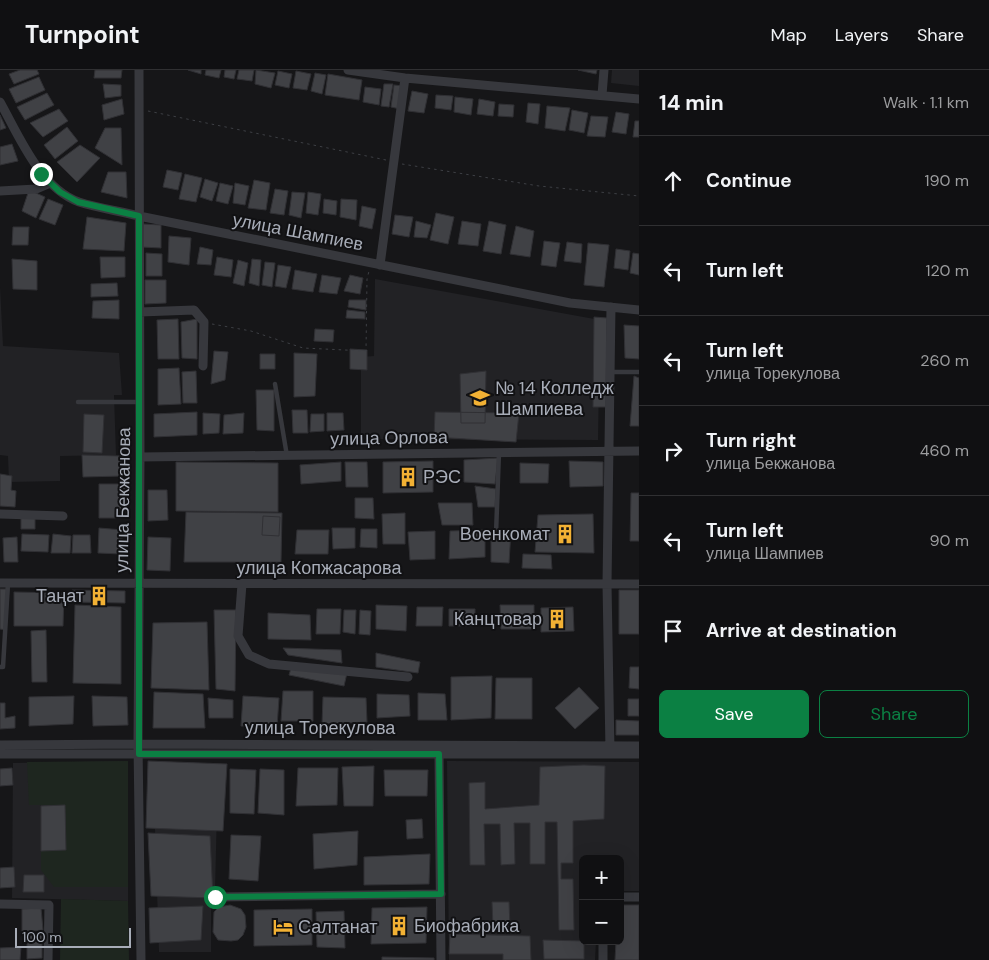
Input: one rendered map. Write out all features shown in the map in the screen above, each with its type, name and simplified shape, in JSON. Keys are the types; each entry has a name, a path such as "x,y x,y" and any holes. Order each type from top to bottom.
{"street":[{"name":"улица Бекжанова","path":"139,70 140,457 138,744 141,960"},
{"path":"348,70 405,78 639,99"},
{"path":"602,95 604,70"},
{"path":"380,265 405,78"},
{"name":"улица Шампиев","path":"0,102 41,174 60,192 78,202 570,303 639,310"},
{"path":"0,191 36,189 50,183"},
{"path":"610,750 607,584 611,307"},
{"path":"140,312 194,310 204,322 203,366"},
{"name":"улица Орлова","path":"140,457 639,451"},
{"path":"0,514 63,516"},
{"name":"улица Копжасарова","path":"4,583 639,584"},
{"path":"242,584 238,636 249,655 269,664 408,677"},
{"name":"улица Торекулова","path":"0,745 138,744 610,750 639,754"},
{"name":"улица Торекулова","path":"0,754 439,754 610,750 639,746"},
{"path":"439,754 441,960"},
{"path":"215,897 441,894"},
{"path":"624,897 639,897"},
{"path":"0,904 49,905 48,960"},
{"path":"603,945 603,960"}],"lane":[{"path":"610,372 639,372"},
{"path":"275,384 287,456"},
{"path":"78,402 140,402"},
{"path":"496,534 499,452"},
{"path":"0,667 3,667 4,583"}],"path":[{"path":"204,322 251,331 303,348 366,351 367,279 370,263"}],"shaded area":[{"path":"612,70 639,70 639,86 611,83"},
{"name":"№ 14 Колледж Шампиева","path":"375,279 600,320 598,440 361,439 361,357 374,356"},
{"path":"0,287 3,346 119,353 122,395 114,395 116,455 60,456 60,481 9,482 8,456 0,455"},
{"path":"128,761 128,901 12,898 13,763"},
{"path":"128,761 128,887 54,887 41,870 41,851 66,850 65,805 29,805 27,762"},
{"path":"447,761 639,762 639,891 624,891 624,855 579,855 579,945 596,945 595,960 449,960"},
{"path":"153,768 218,768 215,891 211,906 211,952 159,952"},
{"path":"61,899 128,901 129,960 60,960"}],"building":[{"path":"20,70 37,70 39,74 14,84 9,74"},
{"path":"95,70 122,70 121,78 94,78"},
{"path":"188,70 201,70 201,74"},
{"path":"206,70 221,70 219,78 205,75"},
{"path":"225,70 236,70 234,79 224,77"},
{"path":"239,70 254,70 252,81 237,79"},
{"path":"256,70 275,73 271,88 255,84"},
{"path":"578,70 597,70 596,74"},
{"path":"278,71 292,74 289,88 275,85"},
{"path":"296,71 311,74 307,90 293,88"},
{"path":"315,73 326,75 322,94 311,91"},
{"path":"328,74 362,80 359,100 325,95"},
{"path":"39,77 45,90 16,103 9,89"},
{"path":"103,84 121,85 121,96 105,98"},
{"path":"384,84 393,84 389,107 381,106"},
{"path":"394,85 403,86 400,109 391,107"},
{"path":"365,87 381,89 379,105 363,102"},
{"path":"412,91 428,94 424,113 408,111"},
{"path":"47,93 54,105 25,120 17,107"},
{"path":"436,95 453,96 451,110 435,108"},
{"path":"455,97 473,99 471,115 454,112"},
{"path":"122,99 124,114 104,120 102,105"},
{"path":"479,99 495,102 493,116 477,114"},
{"path":"528,103 540,104 538,124 526,122"},
{"path":"499,104 514,105 513,117 498,116"},
{"path":"547,106 570,108 565,131 545,128"},
{"path":"59,109 68,121 43,137 30,123"},
{"path":"572,110 588,113 584,133 569,130"},
{"path":"616,112 629,114 626,134 612,132"},
{"path":"0,115 6,128 0,130"},
{"path":"591,116 608,117 605,137 587,136"},
{"path":"635,121 639,121 639,137 633,137"},
{"path":"67,127 78,141 55,159 44,145"},
{"path":"105,128 121,128 122,165 95,148"},
{"path":"12,144 18,161 0,165 0,147"},
{"path":"80,145 100,158 77,182 57,162"},
{"path":"167,170 182,173 178,190 163,187"},
{"path":"108,172 126,172 127,198 101,192"},
{"path":"185,174 202,178 196,202 179,199"},
{"path":"205,179 218,183 212,201 200,197"},
{"path":"254,180 270,183 266,210 248,208"},
{"path":"220,183 233,186 228,204 216,201"},
{"path":"235,183 249,186 245,205 233,203"},
{"path":"275,189 288,191 284,215 270,213"},
{"path":"29,190 45,197 36,218 22,211"},
{"path":"292,192 305,193 301,218 289,215"},
{"path":"308,192 321,194 318,215 306,213"},
{"path":"48,199 63,205 55,225 39,219"},
{"path":"324,199 337,201 336,215 323,213"},
{"path":"341,199 357,200 356,220 340,217"},
{"path":"362,206 376,209 372,229 359,226"},
{"path":"436,213 454,217 448,244 430,240"},
{"path":"395,215 413,217 409,237 392,234"},
{"path":"87,217 126,223 124,251 83,249"},
{"path":"416,221 431,225 427,238 414,237"},
{"path":"462,221 481,224 478,246 458,244"},
{"path":"489,221 506,225 501,254 483,251"},
{"path":"143,224 161,225 161,248 142,247"},
{"path":"516,226 534,231 530,257 510,254"},
{"path":"13,227 29,227 28,245 12,245"},
{"path":"169,236 191,238 189,265 168,262"},
{"path":"544,241 560,243 556,267 541,265"},
{"path":"567,242 582,244 581,263 564,261"},
{"path":"588,243 609,245 604,287 584,285"},
{"path":"200,247 213,250 211,265 197,264"},
{"path":"616,249 630,251 628,270 614,268"},
{"path":"146,253 162,254 162,276 146,276"},
{"path":"633,253 639,254 639,275 630,273"},
{"path":"100,257 125,257 125,277 101,278"},
{"path":"217,257 233,260 231,277 214,275"},
{"path":"12,259 37,261 37,290 13,289"},
{"path":"252,259 261,260 259,286 249,283"},
{"path":"238,260 248,263 244,286 233,283"},
{"path":"265,262 275,263 272,287 262,285"},
{"path":"278,265 291,267 286,288 275,286"},
{"path":"295,270 317,274 313,292 292,289"},
{"path":"322,275 341,278 337,294 319,292"},
{"path":"350,275 363,278 360,294 344,291"},
{"path":"145,280 166,280 166,303 145,304"},
{"path":"117,283 118,296 91,297 91,284"},
{"path":"119,300 119,319 92,318 93,301"},
{"path":"349,300 366,300 366,310 348,307"},
{"path":"347,310 365,312 365,319 346,318"},
{"path":"594,317 607,318 606,407 593,407"},
{"path":"178,319 179,359 158,359 157,320"},
{"path":"197,319 197,359 182,358 181,322"},
{"path":"624,325 639,326 639,359 625,358"},
{"path":"315,329 334,330 333,342 314,341"},
{"path":"350,349 367,350 367,370 350,369"},
{"path":"214,351 228,352 225,380 211,384"},
{"path":"294,353 317,354 315,396 294,397"},
{"path":"260,354 275,354 275,369 260,369"},
{"path":"179,368 181,404 158,405 158,369"},
{"path":"196,371 197,403 183,403 182,372"},
{"path":"486,371 485,423 461,423 460,374"},
{"path":"634,376 639,378 639,426 630,426"},
{"path":"256,390 274,390 274,431 257,430"},
{"path":"292,410 307,410 308,433 293,433"},
{"path":"197,412 197,435 154,437 154,414"},
{"path":"435,412 519,413 516,442 434,437"},
{"path":"203,413 220,414 219,433 203,434"},
{"path":"244,413 243,433 223,434 224,415"},
{"path":"327,413 343,413 344,430 327,431"},
{"path":"84,414 104,415 102,453 83,452"},
{"path":"311,414 324,414 324,431 310,432"},
{"path":"82,455 121,456 122,476 83,477"},
{"path":"498,458 495,484 464,482 464,460"},
{"name":"РЭС","path":"433,461 433,492 383,493 383,462"},
{"path":"569,461 603,462 603,486 570,487"},
{"path":"176,462 278,463 278,512 176,511"},
{"path":"341,462 341,481 301,484 300,465"},
{"path":"345,462 367,462 368,487 346,487"},
{"path":"520,463 549,464 548,483 520,483"},
{"path":"0,474 12,476 11,490 16,491 15,507 0,506"},
{"path":"99,484 125,484 125,518 99,518"},
{"path":"475,486 496,489 495,507 478,507"},
{"path":"148,490 167,490 168,520 148,521"},
{"path":"631,493 639,493 639,541 630,541"},
{"path":"355,498 373,498 374,519 355,518"},
{"path":"438,503 472,503 473,525 442,525"},
{"path":"186,512 282,513 281,562 184,562"},
{"path":"405,513 405,544 383,544 382,514"},
{"name":"Военкомат","path":"593,514 594,553 535,552 538,515"},
{"path":"21,516 35,516 35,529 21,529"},
{"path":"263,516 280,517 279,536 262,535"},
{"path":"99,528 123,530 122,554 98,553"},
{"path":"332,528 355,528 355,548 333,549"},
{"path":"361,529 377,529 377,548 360,547"},
{"path":"297,530 329,530 328,554 295,554"},
{"path":"485,530 485,557 449,559 450,531"},
{"path":"511,530 509,563 491,562 491,531"},
{"path":"435,531 435,559 410,560 408,532"},
{"path":"22,534 49,535 48,552 21,551"},
{"path":"53,534 71,536 70,553 51,553"},
{"path":"73,535 90,535 91,553 72,553"},
{"path":"17,537 18,562 4,562 3,538"},
{"path":"148,537 171,538 170,571 147,570"},
{"path":"523,554 551,555 552,569 522,568"},
{"path":"0,589 9,589 6,630 0,629"},
{"name":"Таңат","path":"72,590 125,591 125,603 73,602"},
{"path":"619,590 639,590 639,634 619,634"},
{"path":"14,592 64,593 63,626 14,626"},
{"path":"75,605 121,607 121,684 73,683"},
{"path":"376,605 407,606 406,631 376,629"},
{"path":"500,605 534,605 534,629 501,629"},
{"path":"417,607 443,607 442,626 416,626"},
{"name":"Канцтовар","path":"573,607 574,631 541,632 541,608"},
{"path":"317,609 341,609 340,634 316,634"},
{"path":"449,609 475,609 475,626 449,626"},
{"path":"214,610 236,610 235,691 216,689"},
{"path":"344,610 356,610 355,634 343,632"},
{"path":"360,610 371,611 370,635 359,634"},
{"path":"268,613 310,615 311,640 268,639"},
{"path":"207,622 209,690 151,688 153,623"},
{"path":"46,630 47,682 32,682 31,631"},
{"path":"283,648 341,650 342,663 288,655"},
{"path":"376,653 420,662 418,673 376,667"},
{"path":"292,665 347,673 344,686 289,675"},
{"path":"630,667 639,667 639,689 629,688"},
{"path":"492,676 491,718 451,720 451,677"},
{"path":"496,678 532,678 532,719 495,719"},
{"path":"579,687 599,708 575,729 555,708"},
{"path":"283,691 313,691 313,721 281,721"},
{"path":"154,692 203,694 205,728 153,728"},
{"path":"418,693 445,694 447,720 418,720"},
{"path":"377,694 409,695 410,716 377,718"},
{"path":"74,696 73,724 29,726 29,697"},
{"path":"92,696 127,697 128,725 93,726"},
{"path":"243,696 279,698 277,727 241,726"},
{"path":"323,697 366,698 367,722 322,724"},
{"path":"208,698 233,700 233,718 209,718"},
{"path":"628,699 639,699 639,716 628,716"},
{"path":"0,703 5,703 5,718 15,716 15,728 0,729"},
{"path":"616,720 639,721 639,735 616,735"},
{"path":"148,761 227,764 223,831 146,828"},
{"path":"374,766 373,806 344,806 342,767"},
{"path":"605,766 604,819 573,821 573,863 561,863 561,879 573,879 574,930 559,930 557,822 545,822 545,864 530,864 530,823 514,823 515,864 501,865 500,824 484,824 485,865 470,865 469,783 485,782 485,809 539,805 540,767"},
{"path":"12,768 13,785 0,786 0,769"},
{"path":"298,768 338,768 337,805 296,806"},
{"path":"230,769 256,770 254,814 230,813"},
{"path":"260,769 284,770 284,815 258,813"},
{"path":"384,770 428,770 427,796 385,796"},
{"path":"65,805 66,850 41,851 41,806"},
{"path":"422,819 423,838 407,839 406,820"},
{"path":"358,831 357,865 314,869 313,834"},
{"path":"148,833 210,836 213,898 151,896"},
{"path":"231,835 261,836 258,881 229,879"},
{"path":"430,854 429,884 364,885 364,857"},
{"path":"14,867 15,887 0,888 0,868"},
{"path":"24,875 44,875 44,892 23,892"},
{"path":"492,902 509,902 510,927 493,927"},
{"path":"230,905 241,909 245,915 246,927 243,935 238,940 218,940 213,932 214,912 219,907"},
{"path":"624,905 639,905 639,960 615,960 616,945 624,945"},
{"path":"203,906 201,940 150,943 149,908"},
{"name":"Биофабрика","path":"427,907 426,943 371,944 372,908"},
{"path":"41,908 43,930 22,932 22,909"},
{"name":"Салтанат","path":"312,909 312,945 254,946 254,910"},
{"path":"344,911 345,948 317,947 316,912"},
{"path":"450,934 530,936 531,960 503,960 503,954 449,954"},
{"path":"42,935 42,958 27,959 27,936"},
{"path":"543,940 579,941 579,945 584,945 584,959 544,959"},
{"path":"21,947 20,960 0,960 0,948"},
{"path":"382,957 434,958 434,960 382,960"}],"place":[{"name":"№ 14 Колледж Шампиева","path":"480,398"},
{"name":"РЭС","path":"408,477"},
{"name":"Военкомат","path":"565,534"},
{"name":"Таңат","path":"99,596"},
{"name":"Канцтовар","path":"557,619"},
{"name":"Биофабрика","path":"399,926"},
{"name":"Салтанат","path":"283,927"}],"route":[{"path":"41,174 60,192 78,202 139,216 139,754 439,754 441,894 215,897"}]}
